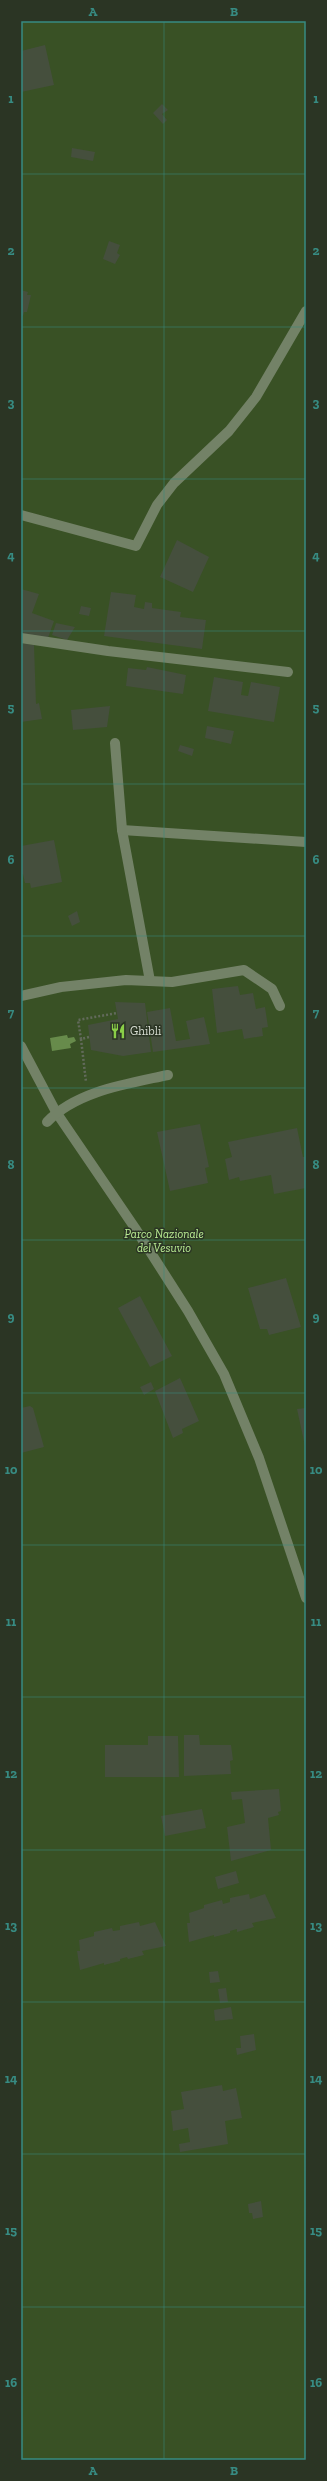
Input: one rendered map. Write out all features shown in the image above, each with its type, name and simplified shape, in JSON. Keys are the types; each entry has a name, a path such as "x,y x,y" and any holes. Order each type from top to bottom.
{"street":[{"path":"21,515 136,546 157,505 174,483 229,431 256,397 306,311"},
{"path":"21,638 108,651 288,672"},
{"path":"115,743 122,830 150,981"},
{"path":"122,830 306,842"},
{"path":"21,996 61,987 126,980 172,982 244,970 272,989 280,1006"},
{"path":"21,1046 56,1112 135,1228 188,1311 224,1374 259,1458 306,1598"},
{"path":"47,1122 56,1112 88,1096 113,1087 168,1075"}],"path":[{"path":"88,1096 78,1020 117,1013"},
{"path":"81,1039 89,1037"}],"green space":[{"name":"Parco Nazionale del Vesuvio","path":"21,21 306,21 306,2460 21,2460"}],"shaded area":[{"path":"67,1035 68,1038 74,1037 76,1041 70,1044 71,1048 52,1051 50,1038"}],"building":[{"path":"45,45 54,85 21,92 21,51"},
{"path":"162,104 168,110 162,114 167,120 163,124 153,113"},
{"path":"72,148 95,152 93,161 71,157"},
{"path":"109,241 120,245 117,253 120,255 115,264 103,259"},
{"path":"21,290 28,292 27,295 31,295 27,312 24,312 23,316 21,316"},
{"path":"177,540 209,557 193,592 160,577"},
{"path":"21,589 39,594 32,613 54,621 48,638 21,634"},
{"path":"111,592 136,595 134,607 144,609 145,602 152,603 152,608 181,612 180,617 206,620 202,649 104,636"},
{"path":"81,606 91,608 89,616 79,614"},
{"path":"56,623 75,627 67,640 52,635"},
{"path":"21,643 34,645 36,704 39,703 42,719 21,722"},
{"path":"147,667 186,675 183,694 126,686 128,668 146,670"},
{"path":"214,677 243,682 241,695 248,696 251,682 280,687 274,722 208,711"},
{"path":"110,706 107,727 73,730 71,710"},
{"path":"207,726 234,731 231,744 205,738"},
{"path":"180,745 194,749 192,756 178,751"},
{"path":"54,840 62,882 31,888 30,883 25,883 23,874 21,874 21,846"},
{"path":"77,911 80,922 72,926 68,916"},
{"path":"238,986 240,995 253,993 256,1009 265,1007 268,1027 262,1028 263,1036 244,1039 242,1029 217,1033 212,989"},
{"name":"Ghibli","path":"115,1002 145,1003 151,1052 123,1056 91,1050 88,1025 118,1019"},
{"path":"170,1008 176,1041 190,1039 186,1021 204,1017 210,1044 153,1052 147,1012"},
{"path":"200,1124 209,1167 205,1168 208,1183 170,1191 157,1132"},
{"path":"297,1128 303,1157 306,1157 306,1188 274,1194 271,1175 240,1181 239,1177 229,1180 225,1159 232,1157 228,1142"},
{"path":"286,1278 301,1327 269,1335 267,1329 260,1329 248,1288"},
{"path":"140,1296 172,1356 150,1367 118,1308"},
{"path":"180,1378 199,1421 182,1429 183,1433 173,1438 155,1391"},
{"path":"151,1382 154,1389 144,1395 140,1387"},
{"path":"30,1406 33,1408 44,1447 21,1453 21,1408"},
{"path":"306,1408 306,1446 305,1446 297,1409"},
{"path":"184,1735 199,1735 200,1745 231,1745 233,1760 230,1761 231,1774 184,1776"},
{"path":"148,1736 178,1736 179,1777 105,1777 105,1745 148,1745"},
{"path":"279,1789 281,1811 278,1812 279,1815 268,1818 271,1850 231,1861 227,1827 245,1823 242,1799 232,1800 231,1792"},
{"path":"202,1809 206,1828 165,1836 161,1816"},
{"path":"236,1871 239,1883 218,1889 215,1877"},
{"path":"249,1894 250,1899 265,1894 276,1918 252,1923 254,1927 237,1932 237,1929 230,1931 230,1933 214,1937 214,1935 189,1942 187,1923 190,1923 189,1913 204,1908 204,1905 222,1900 223,1904 230,1902 230,1898"},
{"path":"139,1922 140,1926 155,1922 166,1946 142,1951 144,1955 128,1959 127,1957 120,1959 120,1961 104,1965 104,1963 80,1970 77,1951 80,1951 79,1940 94,1936 94,1932 112,1928 113,1931 120,1930 120,1926"},
{"path":"218,1971 220,1982 210,1983 209,1972"},
{"path":"226,1988 228,2002 220,2003 218,1989"},
{"path":"231,2007 233,2019 215,2021 214,2010"},
{"path":"254,2034 256,2050 237,2055 236,2048 241,2048 240,2036"},
{"path":"222,2085 223,2091 236,2088 242,2118 225,2121 228,2144 180,2152 179,2144 190,2142 188,2128 173,2131 171,2111 184,2109 181,2092"},
{"path":"261,2201 263,2217 253,2219 252,2213 249,2213 248,2204"}],"place":[{"name":"Ghibli","path":"118,1031"}]}
